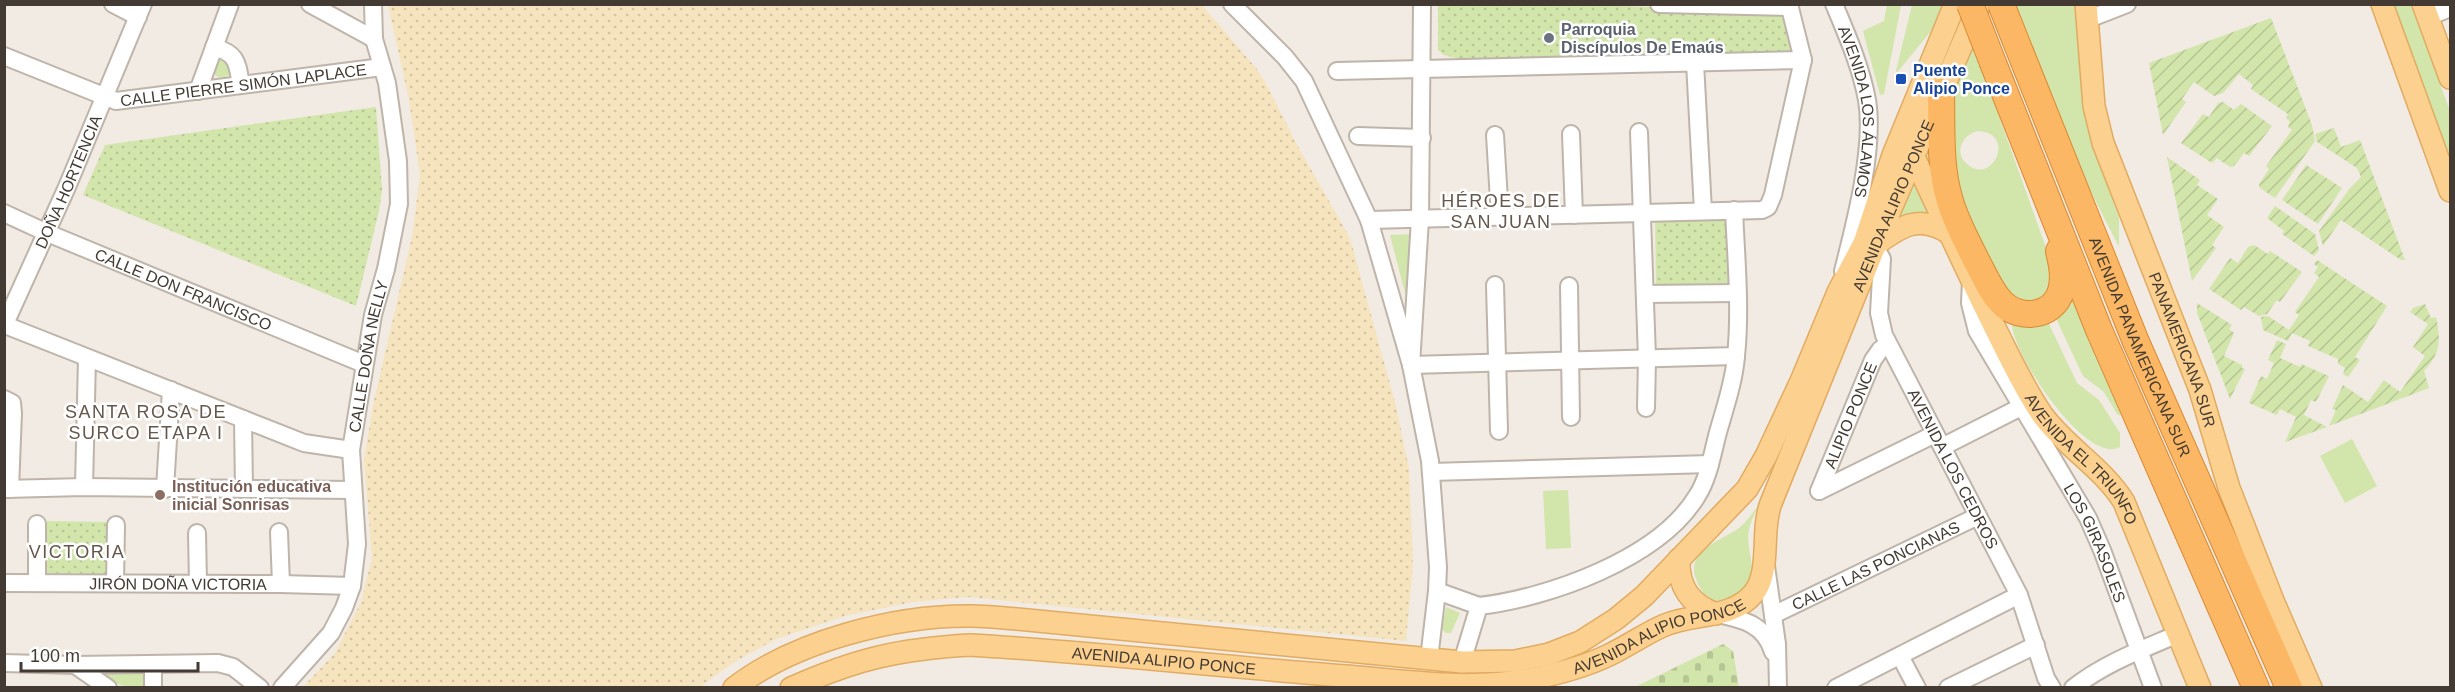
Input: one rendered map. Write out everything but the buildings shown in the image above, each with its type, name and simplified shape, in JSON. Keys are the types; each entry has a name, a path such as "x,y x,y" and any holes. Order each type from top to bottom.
{"highway":[{"name":"AVENIDA PANAMERICANA SUR","path":"1970,4 2099,330 2256,687"},
{"name":"AVENIDA PANAMERICANA SUR","path":"2001,4 2136,342 2290,684"},
{"path":"1941,92 1942,153 1950,201 1991,289 2012,311 2024,315 2039,313 2052,306 2060,294 2063,280 2062,264 2045,198"}],"main road":[{"name":"AVENIDA ALIPIO PONCE","path":"734,687 774,662 852,633 904,621 972,616 1462,662 1515,661 1549,654 1580,642 1616,620 1644,596 1747,489 1766,456 1801,381 1838,292 1864,243 1893,155 1955,4"},
{"name":"AVENIDA ALIPIO PONCE","path":"790,687 832,669 879,655 920,648 970,645 1480,686 1533,679 1573,668 1608,656 1663,626 1698,615 1716,614 1735,609 1747,602 1755,592 1764,570 1767,513 1875,246 1979,4"},
{"path":"2382,4 2451,190"},
{"path":"2425,11 2451,78"},
{"name":"PANAMERICANA SUR","path":"2086,12 2094,106 2103,143 2200,390 2229,488 2274,603 2311,687"},
{"name":"AVENIDA EL TRIUNFO","path":"1913,155 1971,281 2020,377 2044,416 2068,443 2113,484 2124,502 2200,687"},
{"path":"1875,246 1899,228 1910,224 1929,224 1949,234"},
{"path":"1679,559 1681,583 1686,594 1705,610 1716,614"},
{"path":"970,645 972,616"}],"street":[{"path":"112,4 141,11"},
{"path":"198,90 230,4"},
{"path":"310,4 374,39"},
{"name":"CALLE DOÑA NELLY","path":"282,687 331,633 352,586 357,544 351,450 373,315 386,269 399,204 398,162 387,83 374,39 373,4"},
{"path":"1232,4 1285,57 1304,81 1369,220 1411,365 1431,472 1438,567 1429,659"},
{"path":"1411,365 1420,219 1422,4"},
{"path":"1369,220 1756,210 1768,207 1773,195 1803,60 1790,6 1659,4"},
{"name":"AVENIDA LOS ÁLAMOS","path":"1834,4 1861,74 1867,100 1869,129 1857,218 1838,292"},
{"path":"2086,12 2127,4"},
{"path":"2425,11 2451,8"},
{"name":"DOÑA HORTENCIA","path":"5,325 105,99 141,11"},
{"path":"214,47 226,50 237,62 241,85"},
{"name":"CALLE PIERRE SIMÓN LAPLACE","path":"4,56 105,99 116,101 382,67"},
{"path":"1337,71 1803,60"},
{"path":"1695,63 1702,211"},
{"path":"1639,132 1647,358 1646,408"},
{"path":"1572,134 1574,215"},
{"path":"1358,135 1422,138"},
{"path":"1495,135 1500,217"},
{"path":"1437,591 1479,606 1509,602 1589,577 1617,564 1670,527 1699,495 1710,464 1736,356 1737,293 1734,210"},
{"name":"CALLE DON FRANCISCO","path":"4,213 364,364"},
{"name":"AVENIDA LOS CEDROS","path":"1875,246 1882,258 1879,313 1884,335 2019,595 2046,678 2052,687"},
{"path":"1939,440 2021,407 1977,331 1970,303 1971,281"},
{"path":"1495,285 1499,431"},
{"path":"1569,286 1571,417"},
{"path":"1645,294 1737,293"},
{"path":"5,325 243,420 304,442 351,450"},
{"name":"ALIPIO PONCE","path":"1888,344 1873,360 1819,491 1939,440"},
{"path":"1411,365 1736,356"},
{"path":"84,487 87,358"},
{"path":"165,489 171,390"},
{"path":"4,399 12,403 13,413 7,489 84,487 353,490"},
{"name":"LOS GIRASOLES","path":"2021,407 2088,518 2153,687"},
{"path":"243,420 244,489"},
{"path":"1431,472 1710,464"},
{"name":"CALLE LAS PONCIANAS","path":"1773,615 1978,516"},
{"path":"37,524 37,583"},
{"path":"115,583 116,525"},
{"path":"279,532 281,584"},
{"path":"197,533 198,583"},
{"path":"1764,556 1777,644 1778,680"},
{"name":"JIRÓN DOÑA VICTORIA","path":"4,583 352,586"},
{"path":"1836,687 2019,595"},
{"path":"1462,662 1479,606"},
{"path":"1716,614 1743,619 1764,634 1770,643 1778,680"},
{"path":"2073,687 2092,672 2178,634"},
{"path":"1948,687 2036,645"},
{"path":"1900,656 1917,687"},
{"path":"4,663 226,664 260,687"},
{"path":"75,665 108,687"},
{"path":"153,665 153,687"}],"green space":[{"path":"1438,4 1588,5 1777,11 1783,13 1794,48 1790,53 1463,60 1444,55 1438,50"},
{"path":"1887,5 1901,5 1884,94 1880,95 1863,31 1884,21"},
{"path":"1912,5 1946,5 1936,25 1895,75"},
{"path":"2014,5 2081,5 2093,145 2119,218 2119,247 2089,188 2024,36"},
{"path":"2394,5 2411,5 2450,111 2450,157"},
{"path":"2271,18 2312,125 2315,141 2275,198 2260,188 2259,184 2269,169 2266,166 2292,130 2288,127 2290,122 2286,118 2288,114 2251,89 2253,85 2239,74 2223,93 2214,96 2194,82 2182,99 2186,102 2163,135 2149,63"},
{"path":"1972,48 1985,77 2050,259 2053,284 2043,302 2010,300 1980,249 1963,208 1956,186 1950,140 1955,93","holes":["1977,131 1989,134 1996,140 1997,156 1985,169 1976,169 1963,159 1961,144"]},
{"path":"222,60 230,65 231,69 226,77 222,78 214,73 213,69 218,61"},
{"path":"2223,102 2234,110 2241,104 2272,126 2249,156 2244,153 2234,166 2230,167 2217,158 2212,163 2181,143 2203,114 2209,117 2218,103"},
{"path":"376,107 382,190 356,306 83,195 105,145"},
{"path":"2334,128 2341,147 2360,140 2405,260 2401,260 2341,220 2323,246 2319,231 2350,188 2361,177 2357,168 2317,142 2315,134"},
{"path":"1934,133 1948,224 1913,214 1895,217"},
{"path":"2167,157 2200,180 2197,185 2218,199 2207,215 2224,227 2212,245 2216,248 2192,281"},
{"path":"2306,165 2342,188 2318,224 2282,200"},
{"path":"2275,206 2315,234 2319,250 2314,256 2282,234 2284,231 2267,218"},
{"path":"1729,213 1731,283 1656,285 1655,215"},
{"path":"1413,234 1411,316 1390,235"},
{"path":"2254,245 2268,254 2270,251 2302,272 2280,302 2277,300 2267,314 2259,316 2244,307 2241,310 2209,289 2230,258 2238,263 2248,247"},
{"path":"2317,260 2387,306 2355,357 2360,360 2348,377 2343,374 2345,368 2338,364 2338,359 2308,346 2310,341 2292,333 2288,341 2263,330 2261,317 2268,316 2289,330 2299,315 2295,312 2319,277 2314,273 2318,267 2314,264"},
{"path":"2076,287 2121,416 2117,414 2104,392 2083,376 2054,314"},
{"path":"2197,303 2232,325 2229,329 2234,333 2224,356 2242,365 2245,369 2230,399 2197,313"},
{"path":"2425,304 2431,318 2436,317 2439,333 2437,352 2424,371 2429,388 2329,426 2336,410 2332,409 2343,385 2368,402 2384,380 2400,392 2425,356 2413,347 2428,324 2410,312 2413,308"},
{"path":"2047,320 2077,383 2099,400 2120,433 2120,447 2106,448 2089,440 2053,404 2037,381 2015,338 2012,324"},
{"path":"2277,340 2286,344 2280,358 2329,376 2316,402 2311,400 2304,415 2327,427 2285,442 2296,417 2280,409 2277,415 2249,403 2261,376 2267,379 2274,363 2268,360"},
{"path":"2352,439 2377,486 2345,503 2320,456"},
{"path":"1568,490 1571,548 1546,549 1543,491"},
{"path":"1760,503 1752,519 1748,537 1752,571 1750,586 1740,596 1720,604 1708,597 1700,588 1694,569 1696,561 1707,548 1742,526"},
{"path":"42,521 109,522 109,574 42,573"},
{"path":"1446,607 1460,613 1451,633 1446,633 1442,629"},
{"path":"1723,644 1733,651 1739,687 1635,687"},
{"path":"105,669 145,670 147,687 116,683 107,675"}],"sand":[{"path":"388,5 1202,5 1256,68 1265,82 1300,150 1350,238 1396,406 1409,468 1413,565 1406,641 967,597 913,602 845,616 776,639 733,663 700,687 303,687 335,653 361,602 372,558 364,460 373,405 412,237 420,175 409,100"}],"place":[{"name":"Parroquia Discípulos De Emaús","path":"1549,38"},
{"name":"Puente Alipio Ponce","path":"1901,79"},
{"name":"Institución educativa inicial Sonrisas","path":"160,495"}],"district":[{"name":"HÉROES DE SAN JUAN","path":"1501,211"},
{"name":"SANTA ROSA DE SURCO ETAPA I","path":"146,422"},
{"name":"VICTORIA","path":"77,552"}]}
